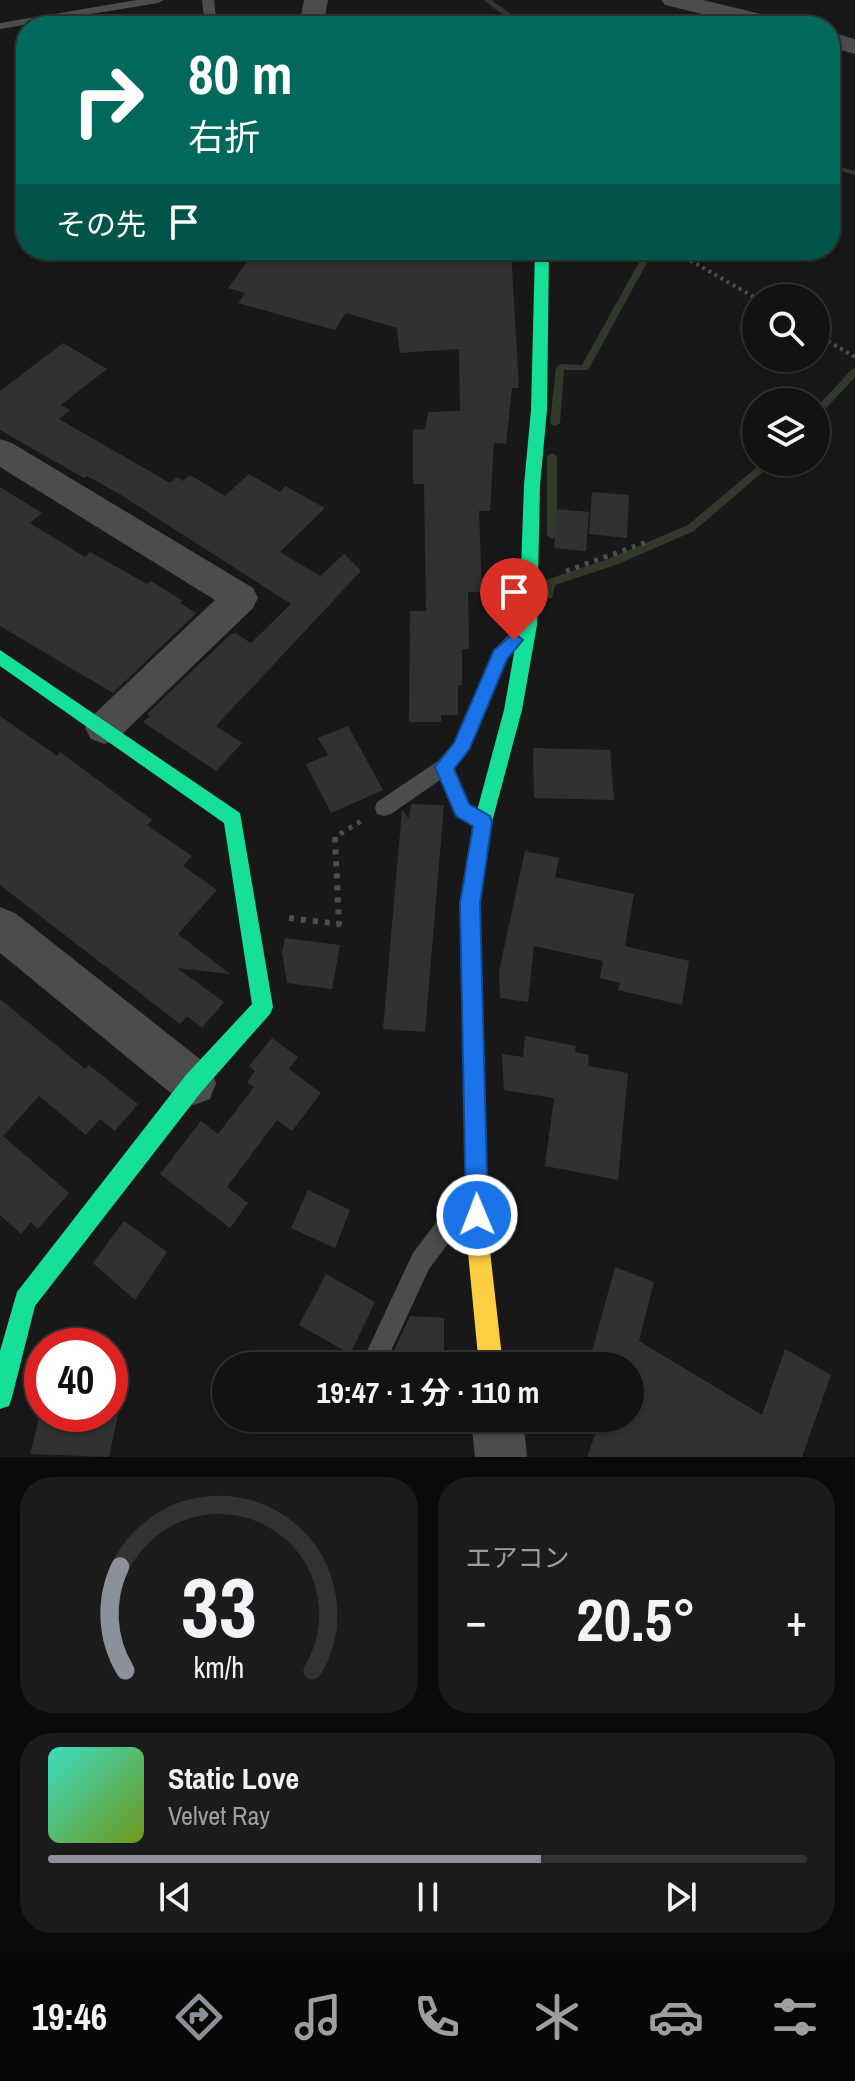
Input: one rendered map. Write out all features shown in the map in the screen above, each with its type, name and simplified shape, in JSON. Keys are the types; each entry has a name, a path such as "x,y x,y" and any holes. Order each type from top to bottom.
{"street":[{"path":"673,0 739,16"},
{"path":"490,1352 478,1242 470,903 483,822 513,710 528,625 532,485 539,410 542,260"},
{"path":"0,451 240,598 104,728"},
{"path":"0,657 233,819 263,1007 12,1289 0,1397"},
{"path":"0,927 194,1083"},
{"path":"498,1432 501,1457"}],"lane":[{"path":"61,16 158,0"},
{"path":"384,808 444,767 461,748 500,655 528,625"},
{"path":"444,767 462,810 483,822"},
{"path":"379,1352 421,1261 476,1187"}],"path":[{"path":"690,260 742,290"},
{"path":"830,342 855,357"},
{"path":"529,577 580,568 650,541"},
{"path":"303,919 339,924 335,837 384,808"}],"building":[{"path":"249,260 512,260 519,388 512,388 506,444 494,443 490,511 479,511 482,592 468,592 469,649 462,649 458,715 441,715 441,722 409,722 410,611 426,611 424,484 413,484 413,429 425,430 428,412 460,411 459,349 400,353 397,328 346,313 335,330 238,303 245,293 228,288"},
{"path":"63,343 107,369 61,405 70,410 59,419 170,483 177,477 183,481 190,475 225,496 249,474 280,492 285,486 325,508 280,552 320,576 344,554 361,571 216,726 242,743 216,771 143,722 150,716 147,714 230,635 235,633 251,643 291,604 121,495 87,476 84,478 0,430 0,391"},
{"path":"0,487 42,513 30,523 85,557 90,552 147,584 151,581 196,613 113,693 0,626"},
{"path":"592,492 629,495 627,538 589,534"},
{"path":"557,509 589,512 586,551 554,548"},
{"path":"0,716 57,756 60,752 152,820 147,825 192,856 183,866 217,890 178,934 230,974 177,968 224,1002 202,1028 187,1016 180,1024 0,885"},
{"path":"348,726 383,790 331,813 306,764 328,755 318,738"},
{"path":"533,748 610,750 614,800 534,798"},
{"path":"411,804 444,805 425,1032 383,1029 402,810 409,819"},
{"path":"525,851 559,858 555,877 634,894 625,946 689,961 682,1005 618,990 620,983 600,978 603,961 534,946 528,1002 500,998 499,971"},
{"path":"285,938 340,945 332,989 287,983 282,953"},
{"path":"0,999 85,1069 89,1065 138,1104 115,1131 100,1119 86,1135 39,1096 3,1136 69,1193 38,1229 31,1222 21,1234 0,1215"},
{"path":"525,1036 576,1046 575,1052 589,1055 588,1066 628,1073 618,1180 545,1166 554,1098 504,1090 502,1054 523,1057"},
{"path":"272,1038 298,1057 289,1069 321,1093 292,1131 277,1120 227,1187 248,1203 230,1228 160,1174 201,1121 218,1134 254,1087 247,1082 255,1071 249,1066"},
{"path":"308,1190 350,1210 335,1248 291,1228"},
{"path":"124,1221 167,1252 135,1300 93,1263"},
{"path":"615,1267 654,1282 639,1341 762,1415 785,1349 831,1375 802,1457 587,1457 596,1432 644,1432 644,1352 592,1352"},
{"path":"326,1274 375,1302 351,1352 299,1325"},
{"path":"410,1316 444,1318 444,1352 393,1352"},
{"path":"36,1432 114,1432 109,1457 30,1454"}],"waterway":[{"path":"486,0 509,16"},
{"path":"840,169 855,173"},
{"path":"555,423 560,367 585,368 644,260"},
{"path":"830,399 855,371"},
{"path":"552,456 552,535"},
{"path":"548,595 550,583 612,562 691,528 752,476"}],"traffic: fast":[{"path":"473,883 483,822 513,710 528,625 532,485 539,410 542,260"},
{"path":"0,657 233,819 263,1007 194,1083 25,1300 0,1397"}],"traffic: slow":[{"path":"473,883 470,903 478,1242 490,1352"}],"route":[{"path":"477,1215 470,903 483,822 462,810 444,767 461,748 500,655 514,640"}]}
